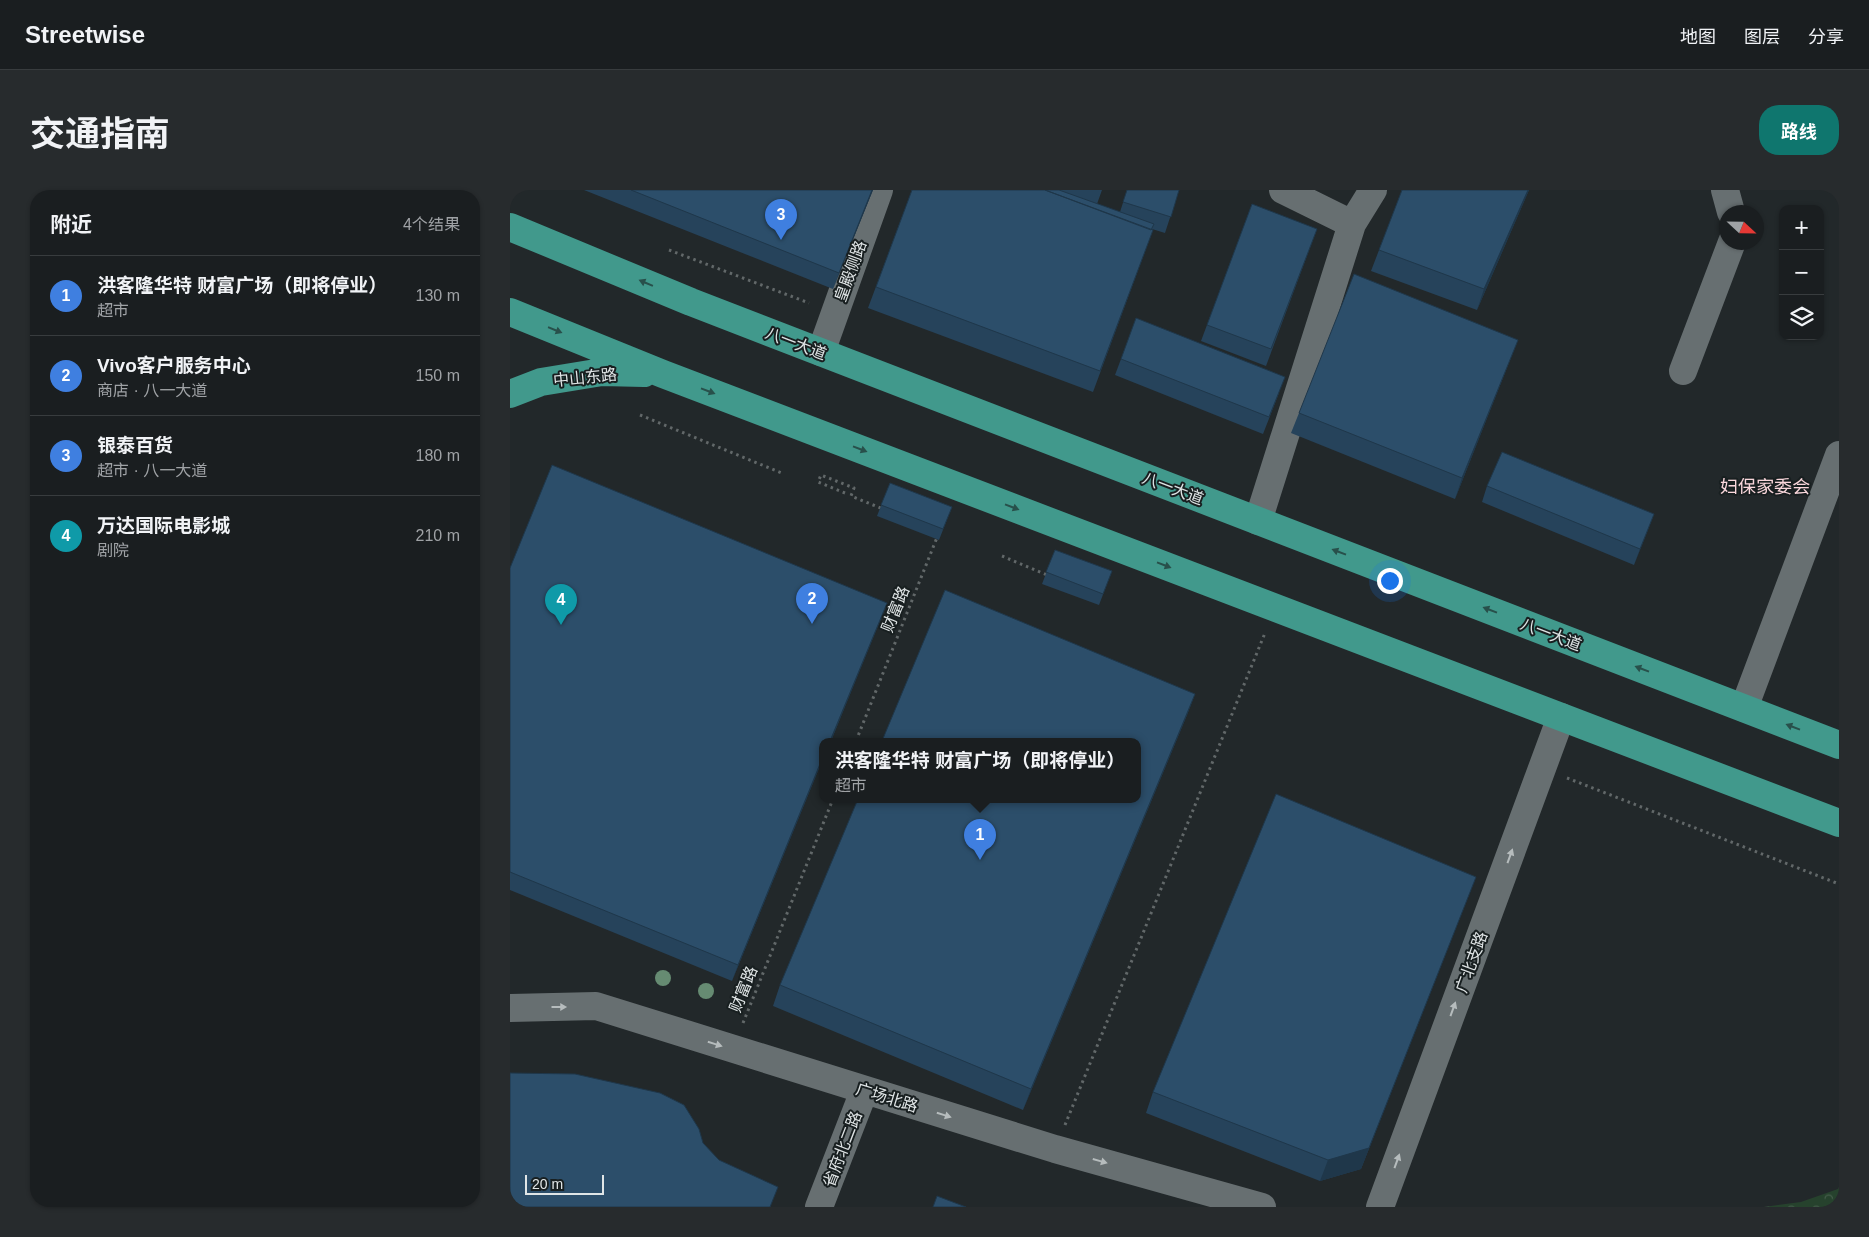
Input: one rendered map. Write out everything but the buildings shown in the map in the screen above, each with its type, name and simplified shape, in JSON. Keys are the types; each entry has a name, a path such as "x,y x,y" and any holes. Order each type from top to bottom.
{"highway":[{"name":"八一大道","path":"510,227 691,302 1839,745"},
{"path":"510,312 663,374 1561,716 1839,824"},
{"name":"中山东路","path":"510,394 541,382 602,372 663,374"}],"street":[{"name":"皇殿侧路","path":"821,352 879,190"},
{"path":"1283,190 1352,224"},
{"path":"1258,521 1352,224 1373,190"},
{"path":"1725,190 1729,205"},
{"path":"1683,371 1729,250"},
{"path":"1744,708 1839,454"},
{"name":"广北支路","path":"1380,1207 1561,716"},
{"name":"广场北路","path":"510,1008 596,1006 864,1091 1056,1149 1262,1207"},
{"name":"省府北二路","path":"819,1207 864,1091"}],"path":[{"path":"669,250 815,306"},
{"path":"640,415 784,474"},
{"path":"845,493 818,482 820,475 854,488 851,496 886,510"},
{"name":"财富路","path":"857,738 939,532"},
{"path":"1002,556 1054,577"},
{"path":"1056,1149 1276,608"},
{"path":"1542,769 1839,884"},
{"name":"财富路","path":"733,1049 831,803"}],"green space":[{"path":"1839,1187 1839,1207 1764,1207 1801,1202"}],"place":[{"name":"银泰百货","path":"781,240"},
{"name":"Vivo客户服务中心","path":"812,624"},
{"name":"万达国际电影城","path":"561,625"},
{"name":"洪客隆华特 财富广场（即将停业）","path":"980,860"}],"district":[{"name":"妇保家委会","path":"1765,487"}]}
